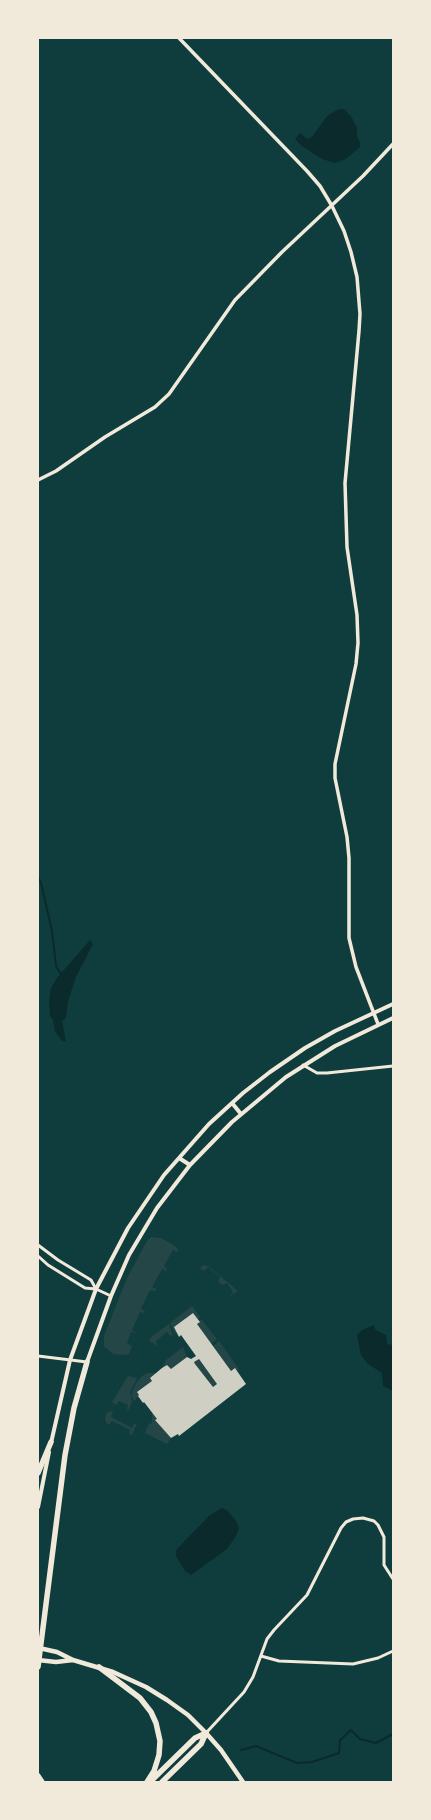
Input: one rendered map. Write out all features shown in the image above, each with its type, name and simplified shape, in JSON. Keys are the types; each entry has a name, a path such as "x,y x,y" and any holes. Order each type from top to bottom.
{"highway":[{"path":"38,1667 65,1454 74,1408 87,1362"},
{"path":"38,1473 51,1442"},
{"path":"99,1667 140,1698 151,1712 156,1723 159,1735 159,1755 156,1768 149,1782"},
{"path":"149,1782 195,1738 206,1732"},
{"path":"162,1782 201,1744 206,1732"},
{"path":"38,1776 42,1782"}],"main road":[{"path":"38,1507 70,1360 96,1289 120,1243 141,1208 179,1158 203,1130 232,1103 270,1072 295,1054 335,1031 393,1004"},
{"path":"87,1362 111,1296 129,1255 151,1217 190,1165 217,1136 272,1088 335,1046 393,1018"},
{"path":"232,1103 241,1114"},
{"path":"179,1158 190,1165"},
{"path":"38,1648 58,1652 73,1660 99,1667 126,1677 154,1691 185,1713 206,1732 221,1750 243,1782"},
{"path":"38,1660 56,1662 73,1660"}],"street":[{"path":"179,38 308,171 332,206 352,252 357,277 360,314 345,483 347,547 356,615 358,643 356,664 337,749 335,778 348,854 349,938 356,967 378,1024"},
{"path":"38,480 56,471 162,401 169,394 235,300 282,252 363,176 393,144"},
{"path":"303,1066 317,1073 349,1072 393,1066"},
{"path":"38,1245 58,1260 91,1280 96,1289"},
{"path":"38,1256 48,1265 85,1288 96,1289 111,1296"},
{"path":"38,1356 87,1362"},
{"path":"206,1732 244,1692 253,1677 267,1640 274,1630 307,1595 341,1528 346,1522 353,1519 363,1518 374,1521 378,1525 384,1537 384,1565 393,1579"},
{"path":"261,1656 279,1661 353,1664 378,1658 393,1651"}],"shaded area":[{"path":"339,109 344,109 352,118 357,128 357,136 360,147 346,159 335,163 322,159 302,146 295,139 300,133 307,139 312,137 327,116"},
{"path":"90,940 93,944 76,977 68,1001 66,1018 62,1021 66,1042 61,1040 55,1031 53,1020 50,1016 49,1000 51,988 57,978"},
{"path":"151,1237 161,1238 175,1246 179,1251 176,1252 173,1250 164,1266 167,1269 166,1271 162,1269 152,1287 156,1289 156,1291 150,1290 141,1309 146,1312 140,1312 132,1330 137,1333 131,1332 127,1343 132,1346 129,1354 113,1354 104,1346 104,1336 127,1278 147,1241"},
{"path":"203,1265 208,1266 238,1291 230,1296 233,1292 227,1283 222,1285 218,1281 220,1277 208,1267 204,1271 200,1268"},
{"path":"192,1306 200,1317 198,1319 193,1313 174,1327 178,1333 175,1334 170,1323"},
{"path":"201,1319 217,1339 211,1344 197,1324"},
{"path":"169,1324 173,1335 170,1336 167,1332 156,1341 158,1346 149,1341 151,1337"},
{"path":"374,1325 375,1329 386,1335 387,1344 393,1345 393,1391 383,1386 382,1373 368,1364 361,1355 357,1335 362,1330"},
{"path":"219,1341 239,1369 236,1371 234,1368 231,1371 213,1346"},
{"path":"183,1347 187,1357 171,1369 167,1365 162,1368 166,1360"},
{"path":"199,1359 217,1384 213,1387 194,1362"},
{"path":"147,1373 155,1373 150,1378 152,1381 134,1401 131,1395 136,1383"},
{"path":"128,1376 137,1378 130,1392 132,1402 128,1411 128,1405 119,1401 116,1405 112,1402"},
{"path":"110,1411 113,1412 111,1417 132,1428 134,1424 137,1424 132,1435 129,1434 130,1430 112,1421 109,1425 107,1424 105,1420 106,1414"},
{"path":"152,1412 157,1419 155,1420 171,1438 167,1444 145,1433 149,1424 152,1423"},
{"path":"222,1508 227,1510 236,1521 239,1528 236,1536 227,1549 191,1575 185,1571 180,1563 176,1556 176,1550 210,1515"}],"building":[{"path":"193,1313 200,1322 197,1324 231,1371 235,1368 246,1384 179,1436 178,1434 171,1438 155,1420 157,1419 144,1402 143,1403 137,1392 152,1381 150,1378 162,1368 167,1365 171,1369 187,1357 191,1359 196,1356 181,1335 179,1337 174,1327","holes":["199,1359 217,1384 213,1387 194,1362"]}],"waterway":[{"path":"38,877 41,883 52,931 56,966 61,974"},
{"path":"241,1750 256,1746 297,1763 312,1762 339,1753 340,1740 351,1730 360,1739 376,1743 393,1734"}]}
